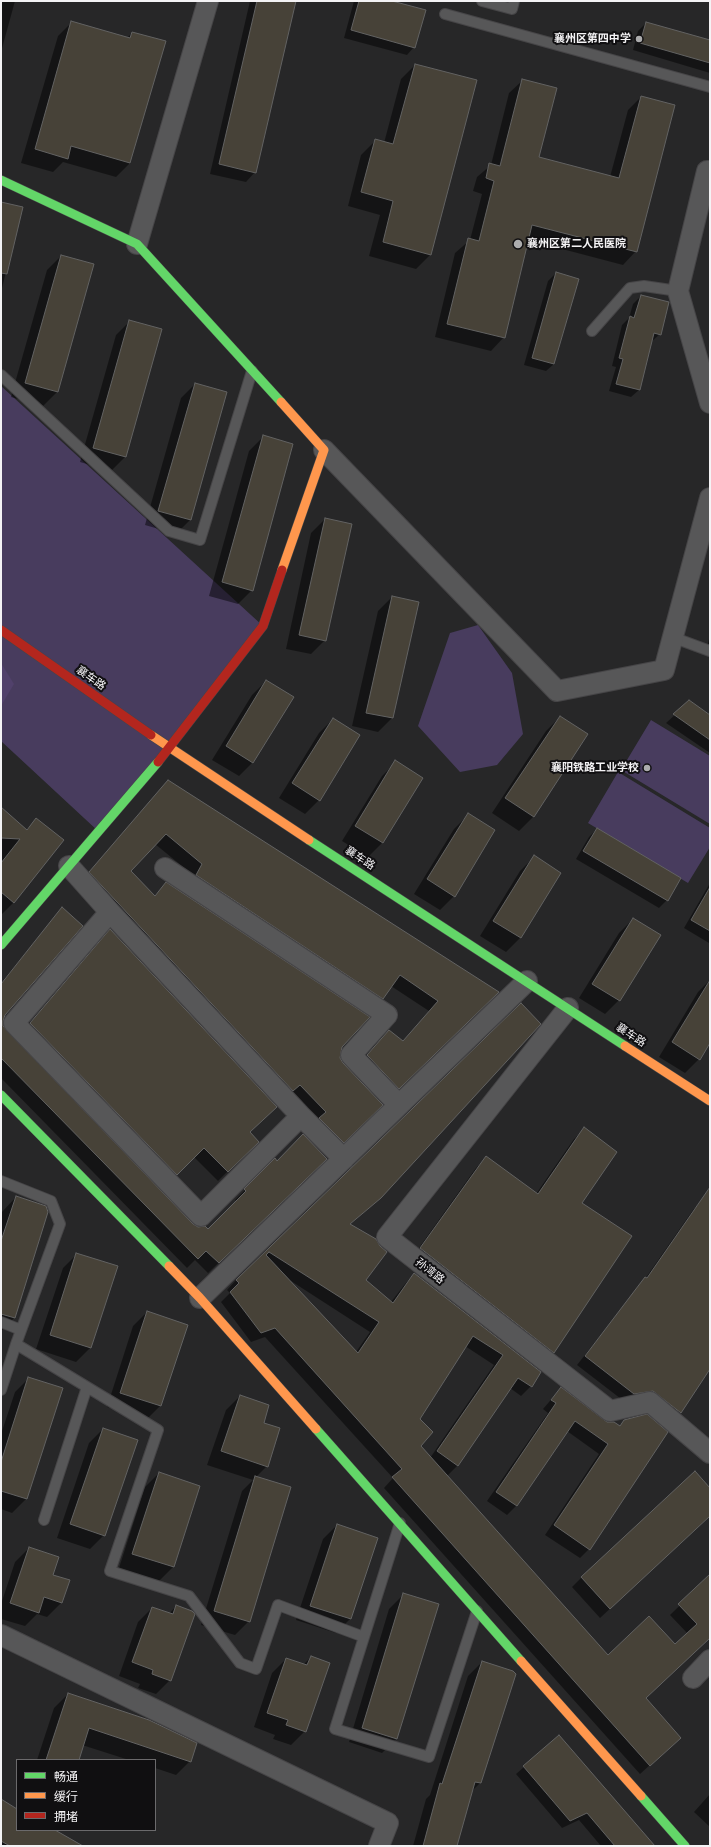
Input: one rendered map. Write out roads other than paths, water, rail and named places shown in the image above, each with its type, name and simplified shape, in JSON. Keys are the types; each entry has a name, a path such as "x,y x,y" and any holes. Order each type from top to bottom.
{"street":[{"path":"137,244 208,1"},
{"path":"709,167 678,291 710,402"},
{"path":"1,180 137,244 324,450 557,691 664,670 710,498"},
{"path":"1,945 170,748 263,626 324,450"},
{"name":"襄车路","path":"1,630 170,748 710,1100"},
{"path":"69,866 110,912 301,1116 344,1159"},
{"path":"165,868 387,1015 351,1055 398,1105"},
{"path":"110,912 14,1023 202,1216 301,1116"},
{"path":"200,1298 527,981"},
{"name":"孙湾路","path":"568,1008 386,1237 610,1411 650,1402 710,1453"},
{"path":"1,1095 200,1298 685,1846"},
{"path":"1,1635 388,1823 379,1846"},
{"path":"693,1678 710,1660"}],"lane":[{"path":"482,1 512,8 514,1"},
{"path":"445,14 710,87"},
{"path":"592,331 630,288 644,286 678,291"},
{"path":"1,375 169,532 200,540 252,371"},
{"path":"672,638 710,651"},
{"path":"1,1180 51,1201 60,1224 16,1344 1,1390"},
{"path":"1,1322 21,1330"},
{"path":"16,1344 158,1430 110,1571 189,1596 240,1662 256,1669 278,1605 364,1637"},
{"path":"44,1520 87,1387"},
{"path":"400,1523 335,1730 428,1758 478,1611"}],"place":[{"name":"襄州区第四中学","path":"639,39"},
{"name":"襄州区第二人民医院","path":"518,244"},
{"name":"襄阳铁路工业学校","path":"647,768"}]}
